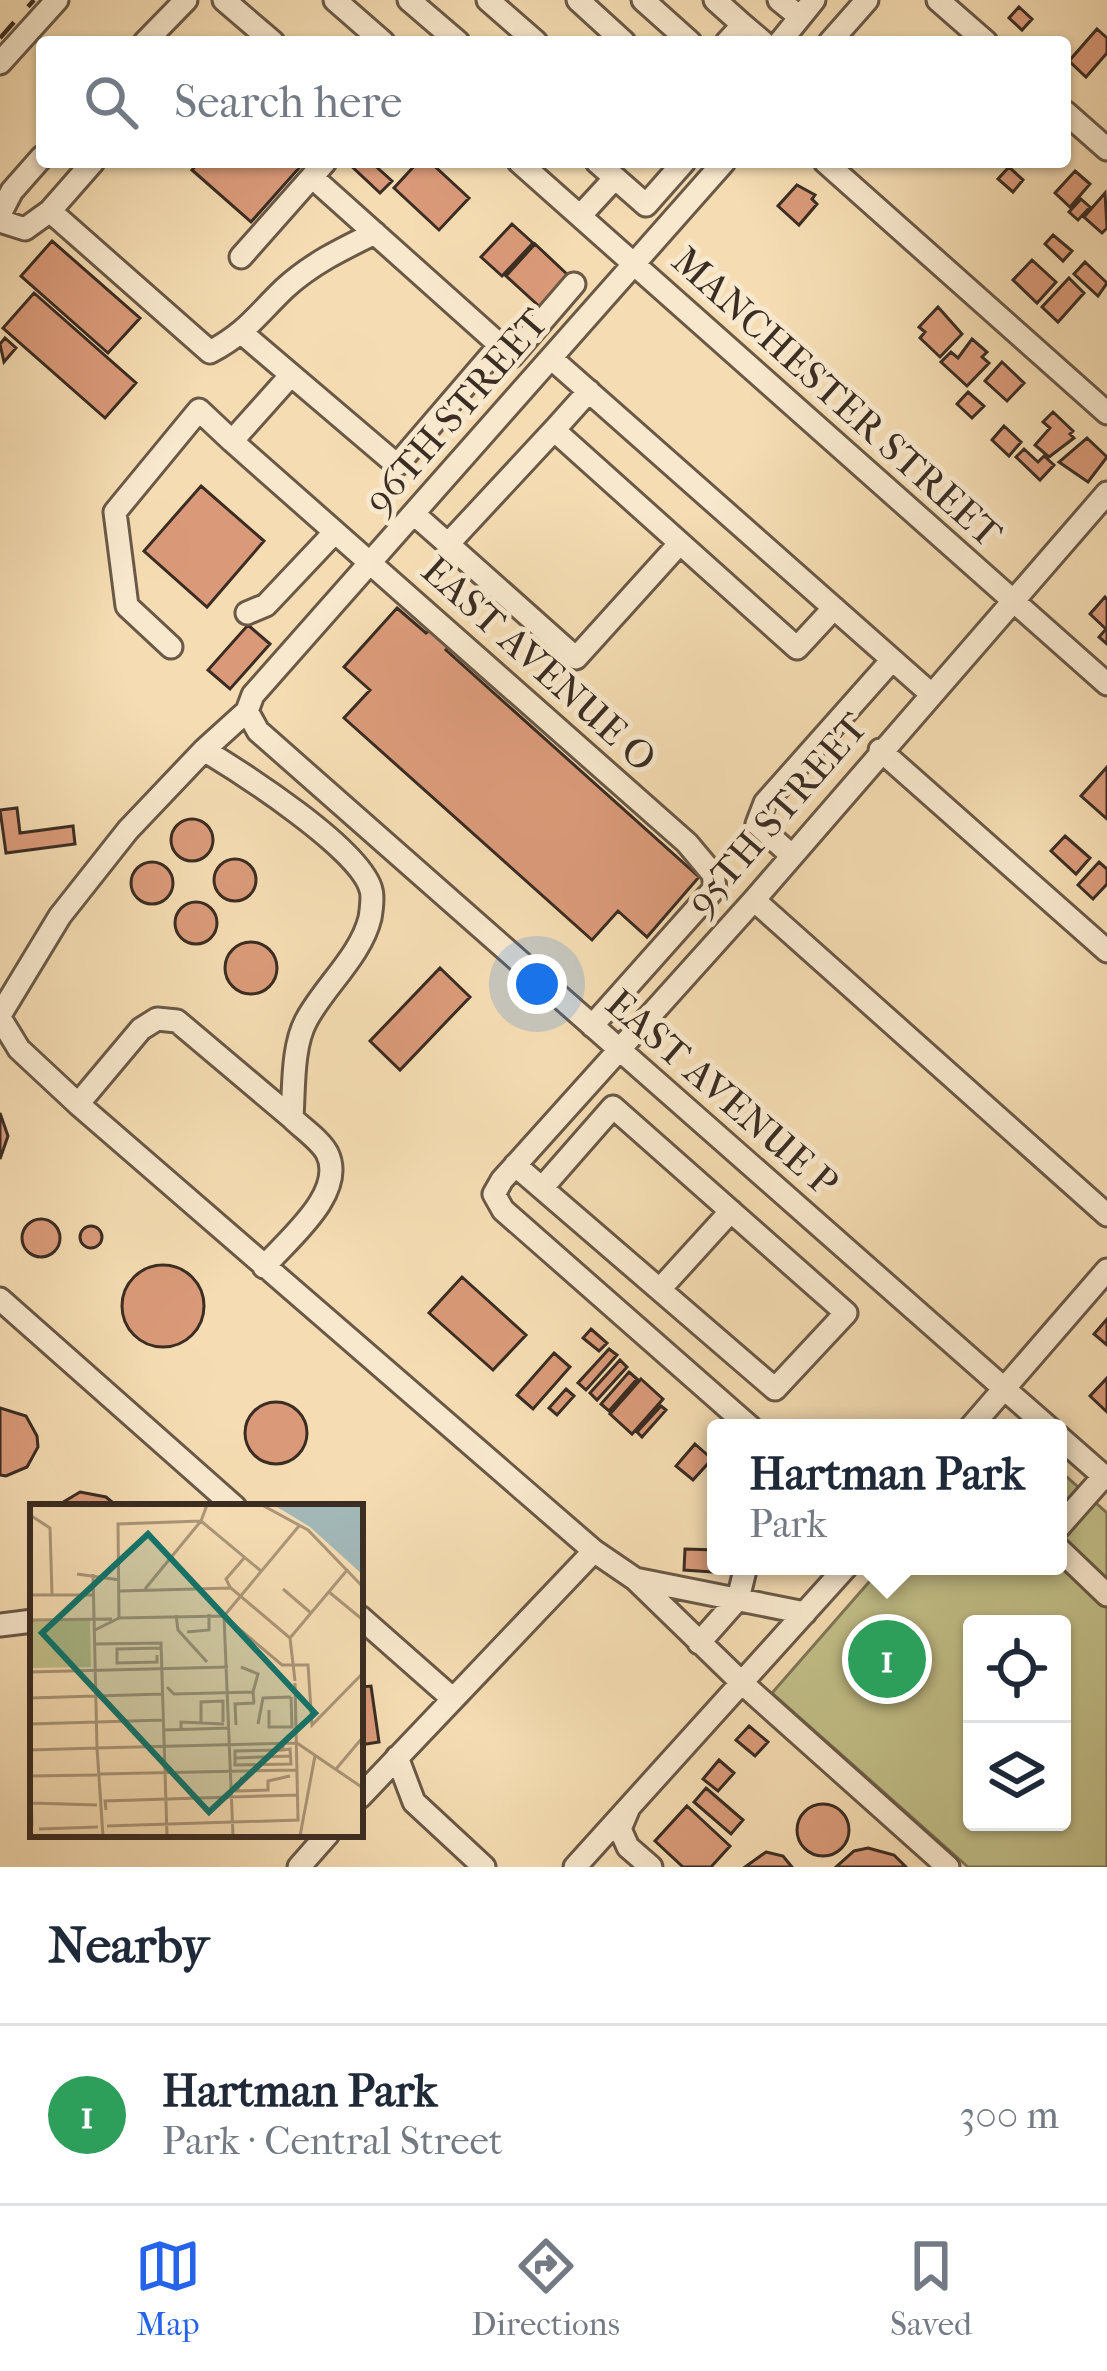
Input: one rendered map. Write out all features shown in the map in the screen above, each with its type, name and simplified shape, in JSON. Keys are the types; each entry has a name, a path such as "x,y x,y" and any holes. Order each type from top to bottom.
{"street":[{"path":"0,63 57,0"},
{"path":"151,36 186,0"},
{"path":"224,0 266,36"},
{"path":"336,0 376,36"},
{"path":"410,0 451,36"},
{"path":"488,0 529,36"},
{"path":"578,0 617,36"},
{"path":"643,0 683,36"},
{"path":"715,0 735,33"},
{"path":"779,0 807,9 784,36"},
{"path":"835,36 867,0"},
{"path":"938,0 979,36"},
{"path":"1071,117 1107,149"},
{"path":"36,164 12,190 0,218 25,229 50,211 88,168"},
{"name":"MANCHESTER STREET","path":"526,168 1107,684"},
{"path":"604,168 646,205 676,168"},
{"name":"96TH STREET","path":"0,1017 60,916 128,830 248,711 253,695 719,168"},
{"path":"832,168 1107,413"},
{"path":"241,257 324,173 375,232 512,356 574,284"},
{"path":"580,216 615,178"},
{"path":"50,211 210,352 242,333 284,289 319,262 375,232"},
{"path":"242,333 397,465 500,345"},
{"path":"551,358 930,693"},
{"path":"240,448 291,375"},
{"path":"448,544 589,391"},
{"name":"EAST AVENUE O","path":"171,647 128,606 115,512 199,410 687,843 713,874 716,888 690,916"},
{"path":"554,430 797,648 834,608"},
{"name":"95TH STREET","path":"508,1174 754,900 1107,493"},
{"path":"414,514 576,658 680,543"},
{"path":"247,613 266,604 334,532"},
{"path":"791,855 757,824 765,803 892,660"},
{"name":"EAST AVENUE P","path":"248,711 258,731 1039,1419"},
{"path":"204,750 263,786 353,861 371,890 369,920 304,1023 292,1118"},
{"path":"880,750 1107,951"},
{"path":"754,900 1107,1215"},
{"path":"592,1026 690,916 715,940"},
{"path":"0,1017 19,1049 77,1104 594,1551 635,1579 742,1683 948,1867"},
{"path":"77,1104 141,1029 158,1019 177,1021 292,1118 326,1151 332,1174 323,1198 264,1267"},
{"path":"586,1084 846,1312 775,1389 542,1188 508,1174 494,1194 502,1210 741,1419"},
{"path":"542,1188 613,1107"},
{"path":"660,1289 730,1210"},
{"path":"978,1419 1107,1270"},
{"path":"0,1299 233,1504"},
{"path":"1067,1444 1105,1478 1067,1518"},
{"path":"363,1795 594,1551"},
{"path":"1067,1557 1107,1595"},
{"path":"699,1643 738,1599 744,1575"},
{"path":"575,1867 839,1575"},
{"path":"635,1579 805,1613"},
{"path":"363,1620 453,1699"},
{"path":"0,1625 30,1621"},
{"path":"397,1757 414,1802 484,1867"},
{"path":"630,1806 620,1829 628,1846 652,1867"},
{"path":"299,1867 325,1837"}],"shaded area":[{"path":"1067,1477 1107,1513 1107,1867 968,1867 772,1693 875,1575 1067,1575"}],"building":[{"path":"1019,7 1032,19 1022,30 1009,18"},
{"path":"1097,29 1107,38 1107,53 1086,77 1071,59"},
{"path":"194,168 299,168 251,222"},
{"path":"353,168 378,168 392,181 380,193"},
{"path":"412,168 436,168 469,198 439,230 394,188"},
{"path":"1010,168 1023,180 1013,192 998,179"},
{"path":"1075,171 1090,184 1070,207 1055,193"},
{"path":"797,185 815,195 812,199 817,204 799,225 778,206"},
{"path":"1105,193 1107,228 1102,233 1084,217"},
{"path":"1081,199 1090,207 1078,220 1069,212"},
{"path":"512,224 533,243 502,276 481,257"},
{"path":"1053,235 1072,251 1063,261 1045,244"},
{"path":"52,241 140,318 108,353 21,276"},
{"path":"535,244 570,277 541,308 506,276"},
{"path":"1032,260 1056,282 1037,303 1013,280"},
{"path":"1085,262 1107,283 1098,296 1074,274"},
{"path":"1069,278 1084,293 1058,322 1042,307"},
{"path":"34,293 136,383 105,418 3,328"},
{"path":"938,307 962,334 940,357 920,338 925,332 919,327"},
{"path":"5,338 16,348 4,362 0,344"},
{"path":"972,339 987,352 982,357 989,363 967,386 941,362 951,352 958,358"},
{"path":"1002,362 1024,383 1007,401 985,381"},
{"path":"968,392 984,406 972,418 957,404"},
{"path":"1053,412 1073,431 1074,438 1049,457 1035,445 1050,428 1043,422"},
{"path":"1004,426 1021,442 1009,456 992,440"},
{"path":"1087,438 1107,457 1088,482 1059,462"},
{"path":"1024,449 1038,462 1044,456 1054,465 1040,480 1016,457"},
{"path":"201,486 264,541 207,607 144,551"},
{"path":"1105,597 1107,644 1099,637 1106,629 1090,614"},
{"path":"397,608 426,633 431,629 450,646 446,650 699,877 647,937 618,911 592,940 344,718 370,690 344,667"},
{"path":"248,625 270,644 230,689 208,670"},
{"path":"1107,767 1107,819 1081,796"},
{"path":"17,808 20,833 73,826 75,844 6,853 0,810"},
{"path":"192,819 207,825 213,840 207,855 192,861 177,855 171,840 177,825"},
{"path":"1065,836 1090,858 1076,874 1051,851"},
{"path":"235,859 250,865 256,880 250,895 235,901 220,895 214,880 220,865"},
{"path":"152,862 167,868 173,883 167,898 152,904 137,898 131,883 137,868"},
{"path":"1099,862 1107,869 1107,884 1093,899 1078,885"},
{"path":"196,902 211,908 217,923 211,938 196,944 181,938 175,923 181,908"},
{"path":"251,942 269,950 277,968 269,986 251,994 233,986 225,968 233,950"},
{"path":"440,968 470,997 400,1070 370,1041"},
{"path":"0,1113 8,1136 0,1159"},
{"path":"41,1219 54,1225 60,1238 54,1251 41,1257 28,1251 22,1238 28,1225"},
{"path":"91,1226 102,1237 91,1248 80,1237"},
{"path":"163,1265 192,1277 204,1306 192,1335 163,1347 134,1335 122,1306 134,1277"},
{"path":"462,1277 526,1335 493,1370 429,1313"},
{"path":"1107,1319 1107,1345 1094,1334"},
{"path":"591,1329 607,1343 599,1351 583,1338"},
{"path":"609,1349 617,1355 586,1390 578,1383"},
{"path":"554,1353 570,1367 533,1409 517,1395"},
{"path":"620,1360 627,1367 597,1400 590,1393"},
{"path":"629,1372 637,1379 609,1411 601,1404"},
{"path":"1107,1378 1107,1412 1090,1396"},
{"path":"641,1379 663,1399 632,1434 610,1414"},
{"path":"566,1389 574,1396 557,1415 549,1408"},
{"path":"276,1402 298,1411 307,1433 298,1455 276,1464 254,1455 245,1433 254,1411"},
{"path":"661,1406 666,1410 642,1437 637,1432"},
{"path":"0,1408 26,1416 38,1447 27,1467 6,1476 0,1475"},
{"path":"695,1444 707,1455 707,1465 693,1480 676,1466"},
{"path":"80,1492 106,1497 114,1504 60,1504"},
{"path":"685,1549 707,1550 707,1572 684,1570"},
{"path":"371,1686 379,1742 363,1745 363,1687"},
{"path":"749,1726 768,1742 755,1756 736,1740"},
{"path":"719,1760 734,1773 718,1791 703,1779"},
{"path":"706,1788 743,1820 731,1834 694,1802"},
{"path":"823,1804 841,1812 849,1830 841,1848 823,1856 805,1848 797,1830 805,1812"},
{"path":"687,1806 730,1846 711,1867 683,1867 655,1841"},
{"path":"868,1848 894,1855 906,1867 836,1867 854,1851"},
{"path":"766,1852 783,1856 792,1867 745,1867"}],"railway":[{"path":"0,38 34,0"}],"place":[{"name":"Hartman Park","path":"887,1659"}]}
